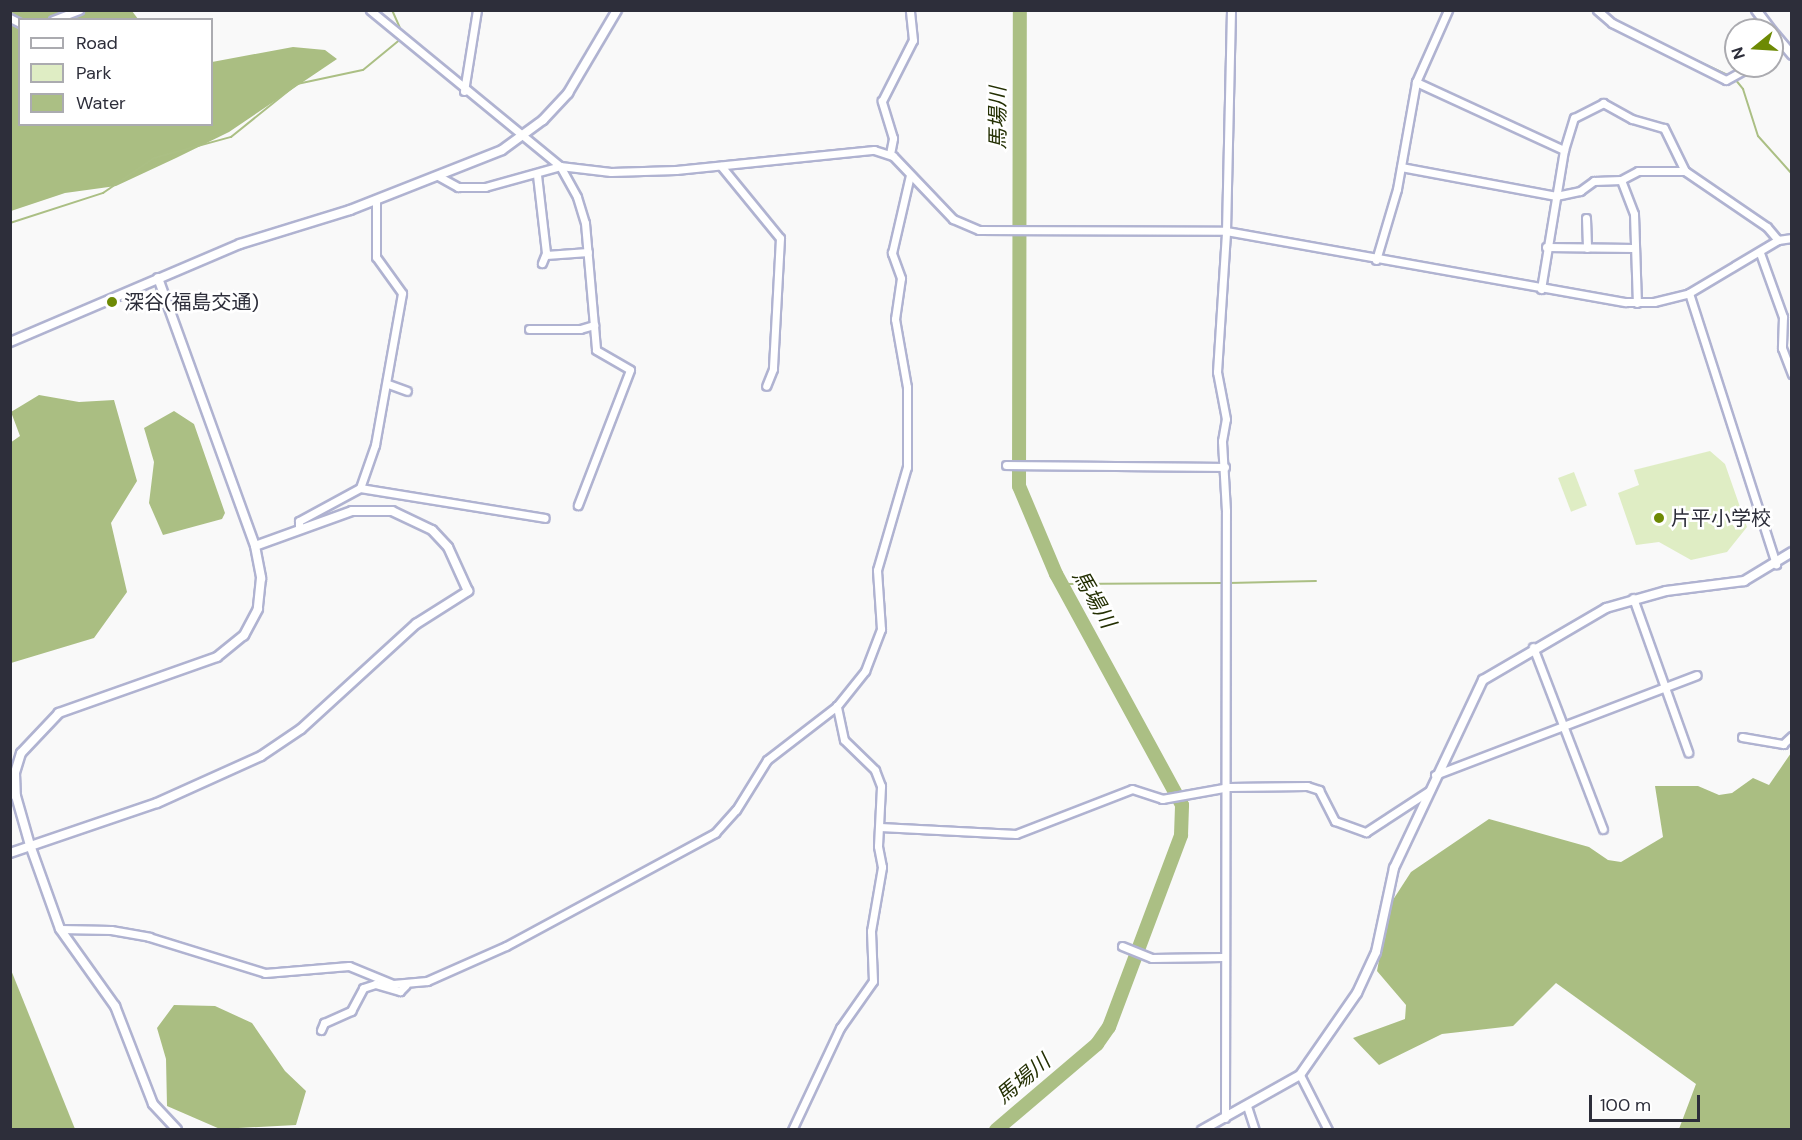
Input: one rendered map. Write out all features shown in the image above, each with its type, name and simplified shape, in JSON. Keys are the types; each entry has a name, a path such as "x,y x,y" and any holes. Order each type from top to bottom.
{"street":[{"path":"58,18 79,10"},
{"path":"370,10 464,91 560,166 581,206 588,252 597,353 630,370 578,506"},
{"path":"464,91 477,10"},
{"path":"10,342 240,244 376,200 490,156 524,136 568,93 617,10"},
{"path":"890,154 893,138 882,101 913,40 910,10"},
{"path":"1225,1118 1222,957 1225,411 1217,372 1227,231 1231,10"},
{"path":"1376,260 1401,167 1416,82 1448,10"},
{"path":"1597,10 1612,23 1726,80 1730,78"},
{"path":"1416,82 1564,150"},
{"path":"1541,290 1546,247 1564,150 1574,118 1603,103 1632,119 1664,128 1685,171 1767,227 1778,240"},
{"path":"438,176 465,188 537,175 560,166 610,172 721,166 867,150 890,154 961,224 1008,230 1227,231 1541,290 1637,303 1689,293 1760,253 1778,240 1791,237"},
{"path":"721,166 780,238 773,369 766,386"},
{"path":"1401,167 1557,196 1580,191 1594,181 1621,180 1638,171 1685,171"},
{"path":"537,175 546,255 542,263"},
{"path":"321,1030 324,1023 351,1011 363,988 375,984 400,991 406,985 488,955 715,833 736,810 761,766 837,706 865,671 881,629 877,570 907,467 907,387 895,319 901,278 892,253 910,175"},
{"path":"1621,180 1634,214 1637,303"},
{"path":"360,488 388,384 402,293 376,257 376,200"},
{"path":"1586,218 1587,248"},
{"path":"1546,247 1634,248"},
{"path":"546,255 588,252"},
{"path":"1760,253 1783,317 1782,348 1791,374"},
{"path":"158,278 255,546 261,578 258,609 231,649 59,713 38,730 21,753 15,773 16,796 30,845 60,929 115,1006 153,1104 177,1130"},
{"path":"1689,293 1776,564"},
{"path":"529,329 580,329 594,325"},
{"path":"388,384 407,391"},
{"path":"1006,465 1225,467"},
{"path":"299,529 299,521 360,488 545,518"},
{"path":"10,853 157,803 261,756 301,729 416,624 468,591 448,547 413,519 366,510 299,529 255,546"},
{"path":"1202,1130 1300,1075 1366,978 1389,884 1435,776 1483,680 1533,647 1633,598 1744,581 1776,564 1791,552"},
{"path":"1633,598 1662,689 1688,752"},
{"path":"1533,647 1603,830"},
{"path":"1435,776 1564,729 1698,675"},
{"path":"792,1130 840,1028 873,981 870,946 882,872 879,778 844,740 837,706"},
{"path":"1742,737 1783,744 1791,736"},
{"path":"880,827 1016,834 1127,790 1170,798 1187,793 1223,789 1312,787 1335,821 1360,832 1408,807 1429,791"},
{"path":"60,929 111,930 149,937 250,970 272,973 349,966 380,980 406,985"},
{"path":"1122,946 1152,958 1222,957"},
{"path":"1300,1075 1328,1130"},
{"path":"1247,1106 1255,1130"}],"green space":[{"path":"1710,451 1725,464 1747,527 1727,552 1691,560 1659,542 1636,545 1618,493 1639,485 1634,470"},
{"path":"1574,472 1587,506 1571,512 1558,478"}],"shaded area":[{"path":"11,11 132,11 137,18 18,18 18,126 213,126 213,62 293,47 325,50 337,59 229,132 116,186 65,193 11,211"},
{"path":"39,395 79,402 114,400 137,481 111,523 127,592 94,638 11,663 10,443 20,436 11,412"},
{"path":"1791,753 1791,1129 1679,1129 1696,1084 1556,983 1513,1026 1442,1034 1379,1065 1353,1038 1405,1019 1406,1005 1377,971 1389,906 1411,872 1489,819 1589,847 1608,860 1621,862 1663,837 1655,786 1698,786 1719,795 1732,793 1753,778 1769,785"},
{"path":"11,970 75,1129 11,1129"},
{"path":"174,1005 215,1006 252,1023 285,1071 306,1091 296,1125 220,1129 167,1106 166,1059 157,1028"}],"water":[{"path":"174,411 194,424 225,513 222,519 163,535 149,503 154,462 144,428"}],"waterway":[{"path":"392,10 402,32"},
{"name":"馬場川","path":"996,1130 1097,1044 1109,1027 1181,835 1182,805 1056,574 1019,486 1020,10"},
{"path":"10,223 103,193 154,158 231,137 297,84 363,70 402,38"},
{"path":"1659,43 1724,73"},
{"path":"1735,79 1743,89 1758,136 1792,174"},
{"path":"1229,583 1316,581"},
{"path":"1062,584 1223,583"}],"place":[{"name":"深谷(福島交通)","path":"112,302"},
{"name":"片平小学校","path":"1659,518"}]}
